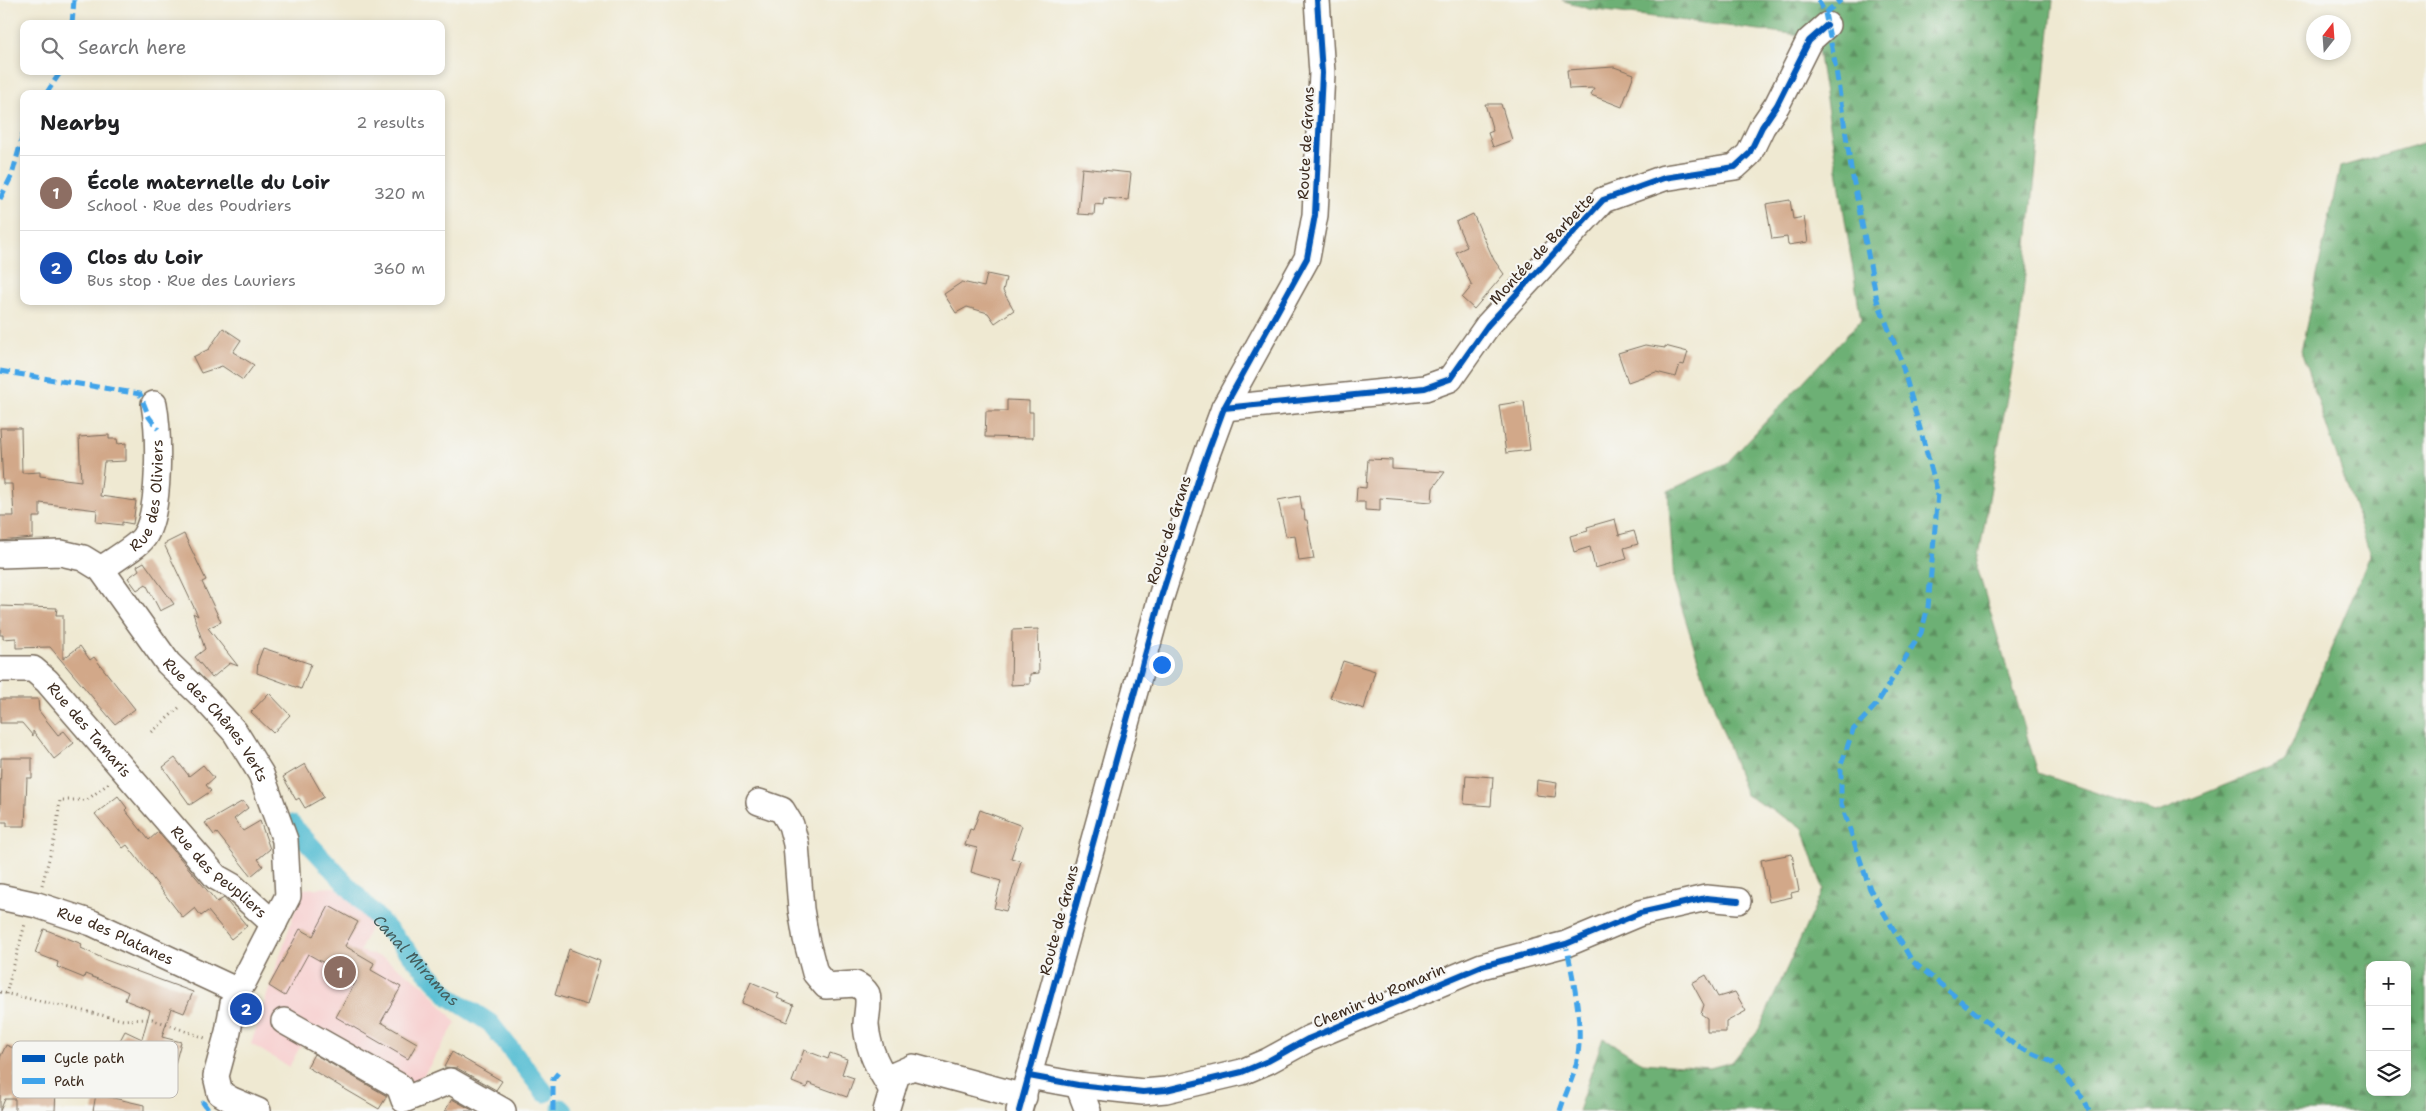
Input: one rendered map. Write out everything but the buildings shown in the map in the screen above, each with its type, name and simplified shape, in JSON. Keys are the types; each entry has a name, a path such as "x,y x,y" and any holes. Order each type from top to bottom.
{"street":[{"name":"Route de Grans","path":"1024,1095 1161,597 1203,465 1224,408 1307,258 1315,214 1322,73 1317,0"},
{"name":"Montée de Barbette","path":"1224,408 1425,388 1450,379 1488,325 1603,200 1664,178 1735,167 1750,154 1762,127 1777,105 1809,41 1827,25"},
{"name":"Rue des Oliviers","path":"101,569 144,538 153,518 158,429 154,404"},
{"name":"Rue des Chênes Verts","path":"0,555 61,553 83,558 101,569 168,663 198,691 235,732 262,774 284,840 288,896 274,924 234,991 225,1045 216,1076 220,1093 258,1111"},
{"name":"Rue des Tamaris","path":"0,669 33,669 47,681 165,818"},
{"path":"759,802 782,810 791,825 796,844 801,909 815,973 826,986 855,984 866,992 868,999 866,1024 870,1049 889,1100"},
{"name":"Rue des Peupliers","path":"165,818 216,877 232,886 274,924"},
{"name":"Rue des Platanes","path":"0,897 37,905 92,922 234,991"},
{"name":"Chemin du Romarin","path":"889,1100 897,1074 913,1067 1024,1095 1078,1085 1143,1092 1166,1090 1242,1072 1268,1061 1308,1039 1482,966 1566,944 1640,913 1706,898 1738,901"},
{"path":"284,1020 399,1086 402,1106 450,1081 503,1111"},
{"path":"1078,1085 1088,1111"}],"path":[{"path":"152,732 198,691"},
{"path":"6,994 28,912 37,905 56,833 60,800 87,800 112,780 116,761"},
{"path":"0,992 123,1020 152,1019 225,1045"}],"shaded area":[{"path":"335,887 372,923 360,951 384,958 425,986 456,1023 417,1086 309,1030 289,1067 251,1044 302,889"}],"green space":[{"path":"1562,0 2053,0 2020,323 1977,567 2038,773 2156,813 2285,761 2370,554 2301,351 2340,167 2426,142 2426,1111 1578,1111 1603,1038 1643,1063 1710,1068 1732,1062 1759,1029 1823,889 1803,828 1746,795 1706,684 1674,583 1668,491 1727,463 1861,320 1816,37 1589,9"}],"waterway":[{"name":"Canal Miramas","path":"291,824 450,997 490,1023 545,1093"},
{"name":"Canal Miramas","path":"561,1108 564,1111"}],"marked path":[{"path":"72,20 74,0"},
{"path":"1818,0 1825,13 1835,63 1851,168 1877,300 1900,357 1938,493 1928,607 1921,633 1876,705 1853,730 1841,765 1841,803 1870,889 1912,961 2016,1046 2052,1062 2085,1101 2089,1111"},
{"path":"1825,13 1841,0"},
{"path":"49,90 58,75"},
{"path":"0,199 12,175 20,146"},
{"path":"0,371 140,394 149,417 158,429"},
{"path":"1560,1111 1574,1073 1579,1047 1577,1002 1566,944"},
{"path":"553,1111 553,1079 558,1073"},
{"path":"202,1101 209,1111"}],"cycle path":[{"path":"1019,1111 1161,597 1203,465 1224,408 1307,258 1315,215 1322,73 1317,0"},
{"path":"1224,408 1425,388 1450,379 1488,325 1603,200 1664,178 1735,167 1749,154 1762,127 1777,105 1809,41 1827,25"},
{"path":"1029,1076 1078,1085 1143,1092 1166,1090 1242,1072 1268,1061 1308,1039 1482,966 1566,944 1640,913 1706,898 1738,901"}],"place":[{"name":"École maternelle du Loir","path":"340,972"},
{"name":"Clos du Loir","path":"246,1009"}]}
